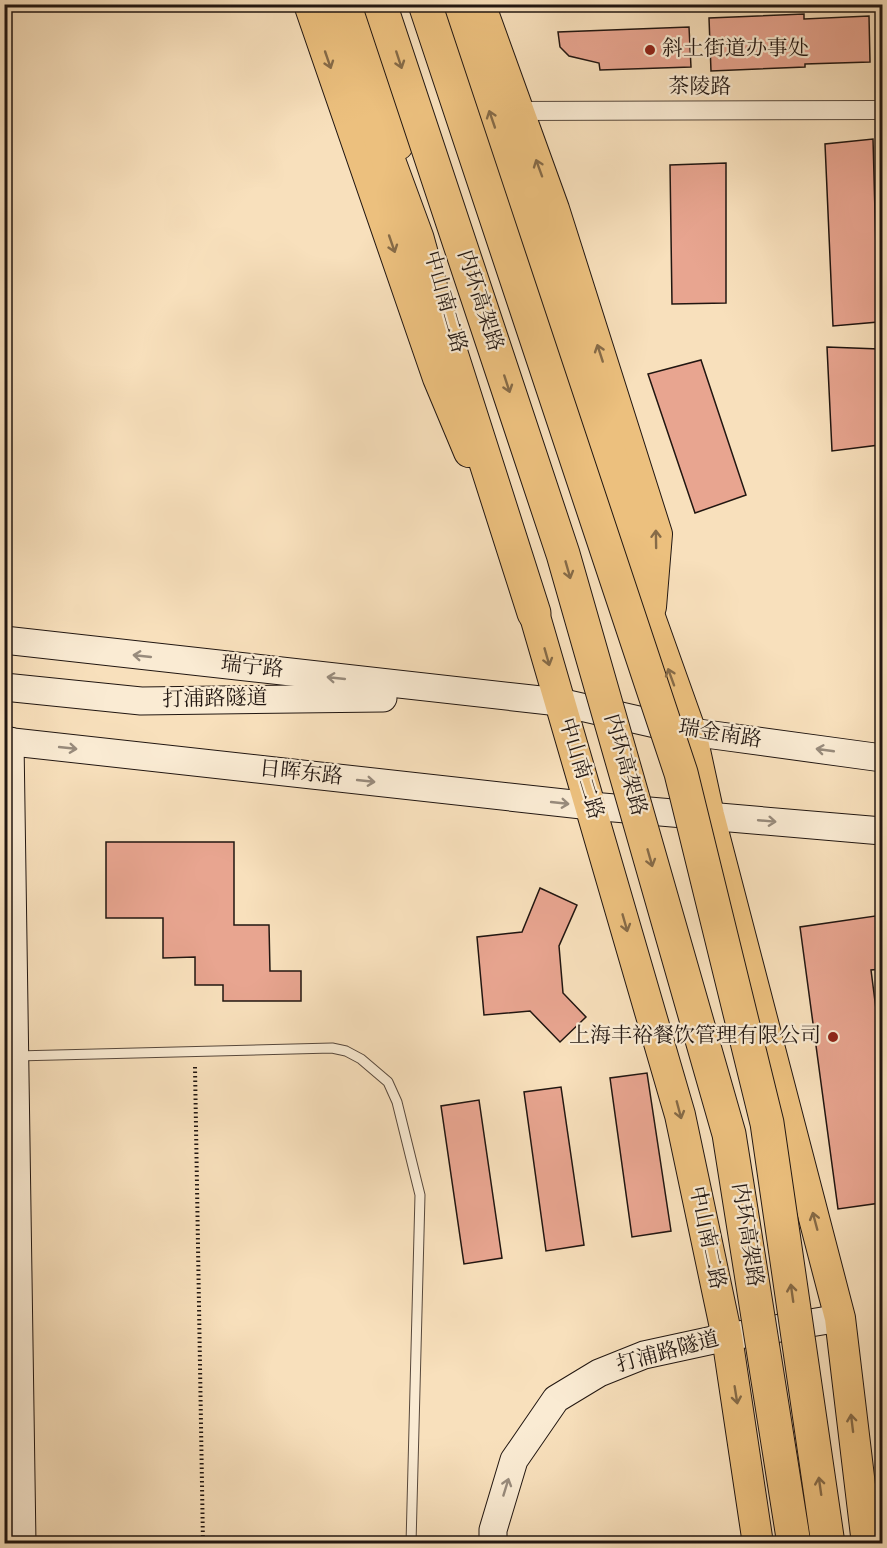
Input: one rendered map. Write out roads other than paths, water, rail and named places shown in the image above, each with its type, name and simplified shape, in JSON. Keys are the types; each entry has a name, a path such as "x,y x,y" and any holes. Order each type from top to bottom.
{"highway":[{"path":"331,4 417,238 435,303 534,613"},
{"name":"内环高架路","path":"380,4 563,554 729,1134 795,1544"},
{"name":"内环高架路","path":"425,4 681,773 767,1123 828,1544"},
{"path":"453,4 534,241 617,471 631,515 646,607"}],"main road":[{"path":"309,4 438,378 534,613"},
{"name":"中山南二路","path":"356,4 680,1115 727,1337 758,1544"},
{"path":"425,4 691,732 709,815 840,1318 867,1544"},
{"path":"480,4 554,209 657,534 646,607"},
{"name":"瑞宁路","path":"4,640 499,696"},
{"name":"打浦路隧道","path":"4,687 141,701 499,696"},
{"path":"499,696 560,702"},
{"name":"瑞金南路","path":"560,702 691,732 882,758"},
{"path":"6,740 14,1056 11,1277 22,1544"},
{"name":"日晖东路","path":"6,740 591,806"},
{"path":"591,806 882,831"},
{"name":"打浦路隧道","path":"493,1544 493,1530 514,1460 556,1399 598,1373 644,1355 727,1337 840,1318"}],"street":[{"name":"茶陵路","path":"518,111 882,110"}],"lane":[{"path":"14,1056 332,1048 346,1051 361,1059 388,1082 397,1102 420,1195 411,1544"}],"place":[{"name":"斜土街道办事处","path":"650,50"},
{"name":"上海丰裕餐饮管理有限公司","path":"833,1037"}]}
